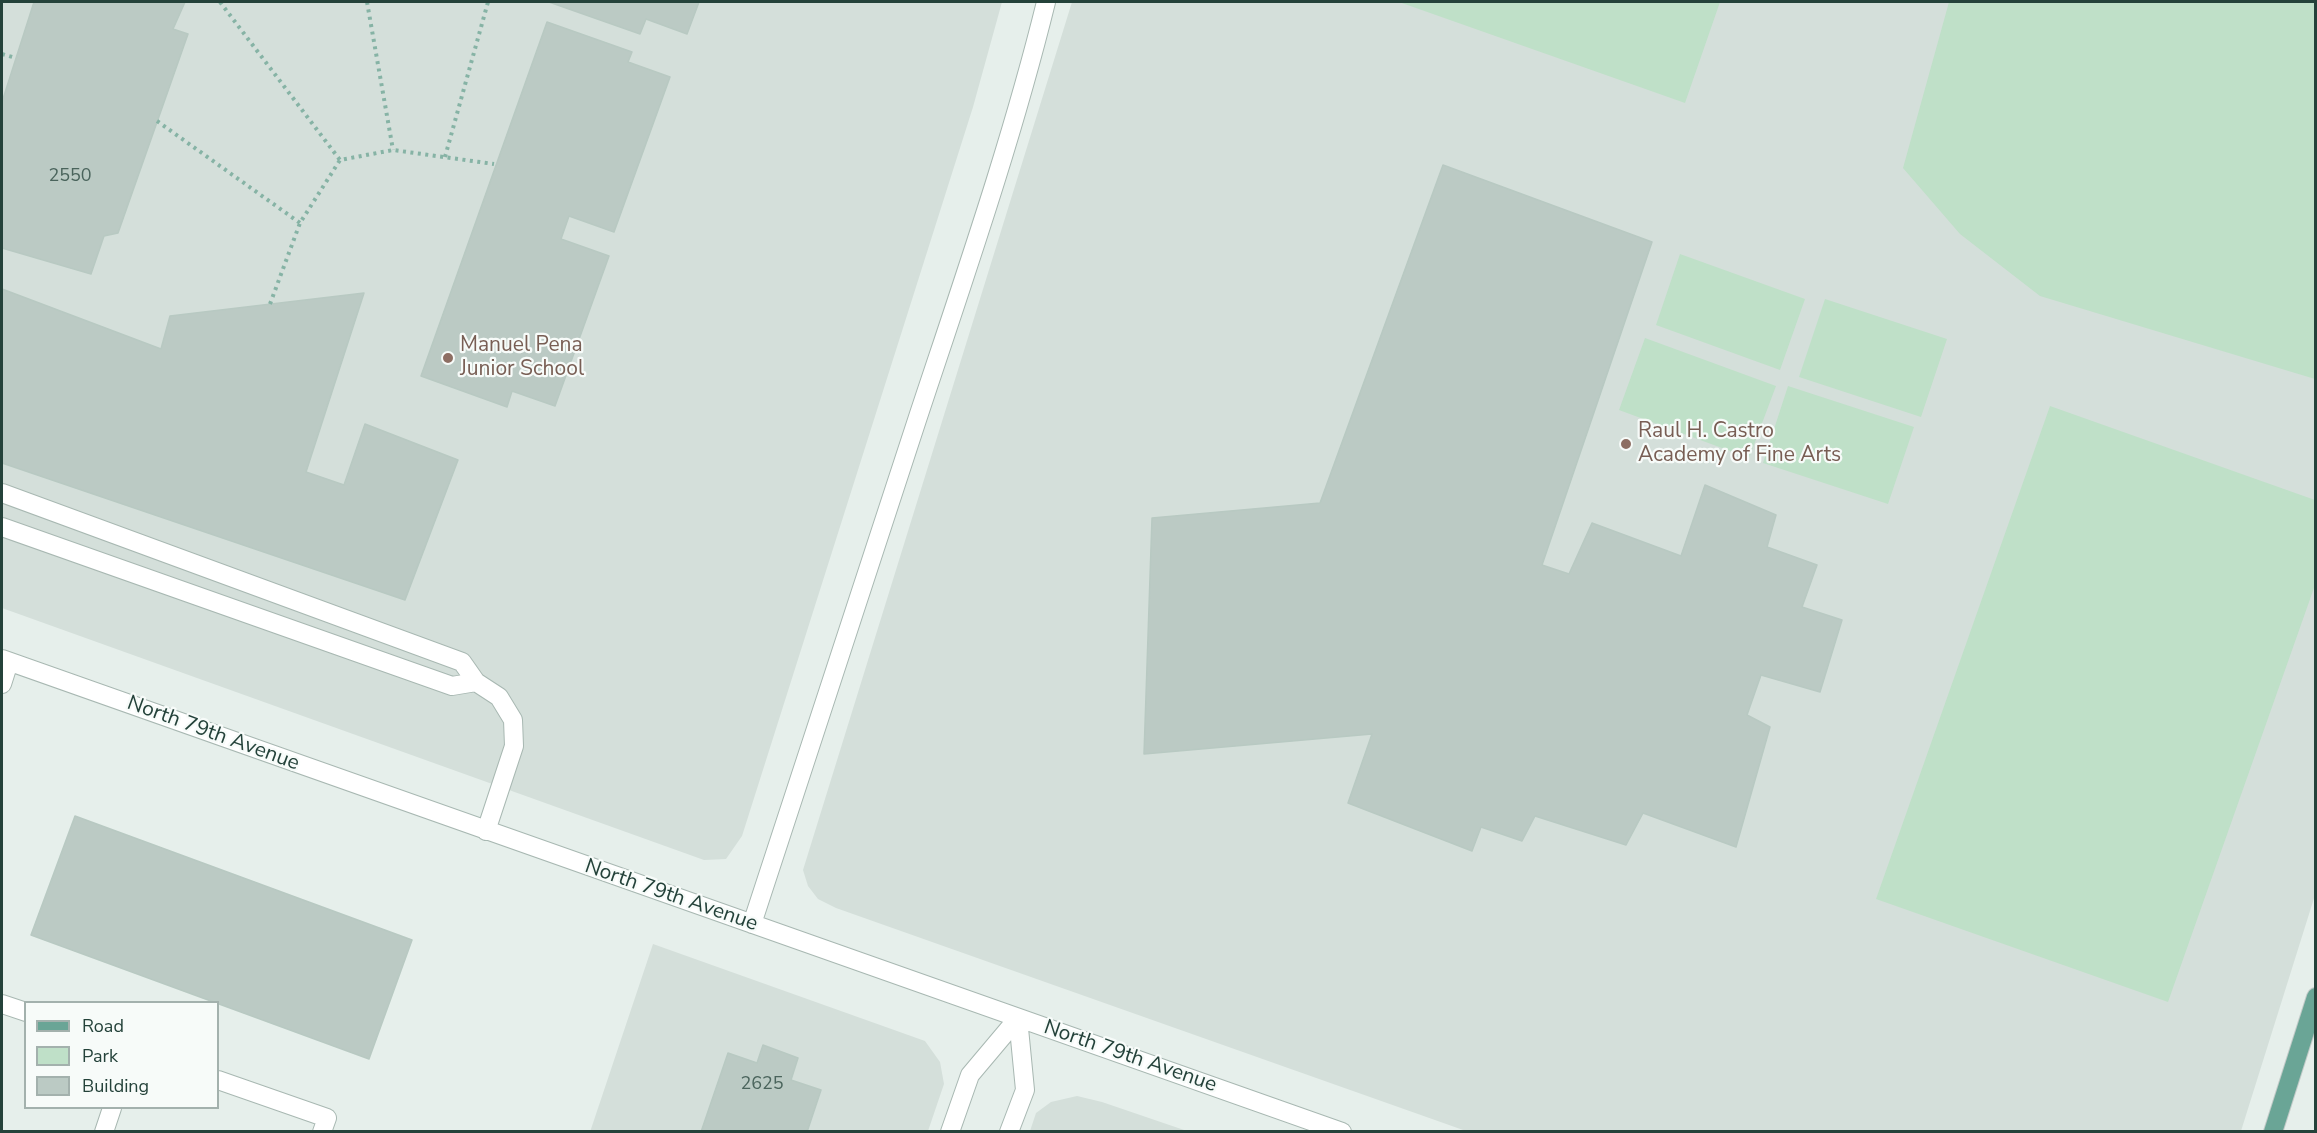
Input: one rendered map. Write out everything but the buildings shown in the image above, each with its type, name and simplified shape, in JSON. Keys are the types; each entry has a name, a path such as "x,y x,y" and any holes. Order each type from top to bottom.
{"main road":[{"path":"2273,1131 2316,997"}],"street":[{"path":"752,924 814,729 983,222 1025,87 1046,2"},
{"path":"2,493 462,662 476,682 499,697 513,720 514,746 486,831"},
{"path":"2,527 452,686 476,682"},
{"path":"2,684 5,660"},
{"name":"North 79th Avenue","path":"5,660 1342,1131"},
{"path":"2,1004 24,1011"},
{"path":"950,1131 970,1075 1018,1018"},
{"path":"1010,1131 1025,1090 1018,1018"},
{"path":"219,1080 327,1118 322,1131"},
{"path":"104,1131 111,1109"}],"path":[{"path":"220,2 340,160"},
{"path":"367,2 393,150"},
{"path":"445,157 488,2"},
{"path":"2,54 16,58"},
{"path":"157,121 300,223"},
{"path":"270,304 300,223 340,160 393,150 494,164"}],"shaded area":[{"name":"Manuel Pena Junior School","path":"2,2 1002,2 973,107 742,836 726,859 704,860 2,608"},
{"name":"Raul H. Castro Academy of Fine Arts","path":"1072,2 2315,2 2315,895 2241,1131 1466,1131 836,908 818,899 808,886 803,870"},
{"path":"653,944 925,1041 940,1062 944,1084 928,1131 590,1132"},
{"path":"1077,1096 1102,1102 1187,1131 1030,1131 1036,1113 1051,1102"}],"green space":[{"path":"1399,2 1720,2 1685,103"},
{"path":"1949,2 2315,2 2315,379 2040,296 1960,234 1903,168"},
{"path":"1680,254 1805,299 1780,370 1656,325"},
{"path":"1825,299 1947,339 1921,417 1799,377"},
{"path":"1645,338 1776,386 1749,458 1619,410"},
{"path":"1788,386 1914,427 1888,504 1763,463"},
{"path":"2050,406 2315,500 2315,585 2168,1002 1876,899"}],"place":[{"name":"Manuel Pena Junior School","path":"448,358"},
{"name":"Raul H. Castro Academy of Fine Arts","path":"1626,444"}]}
